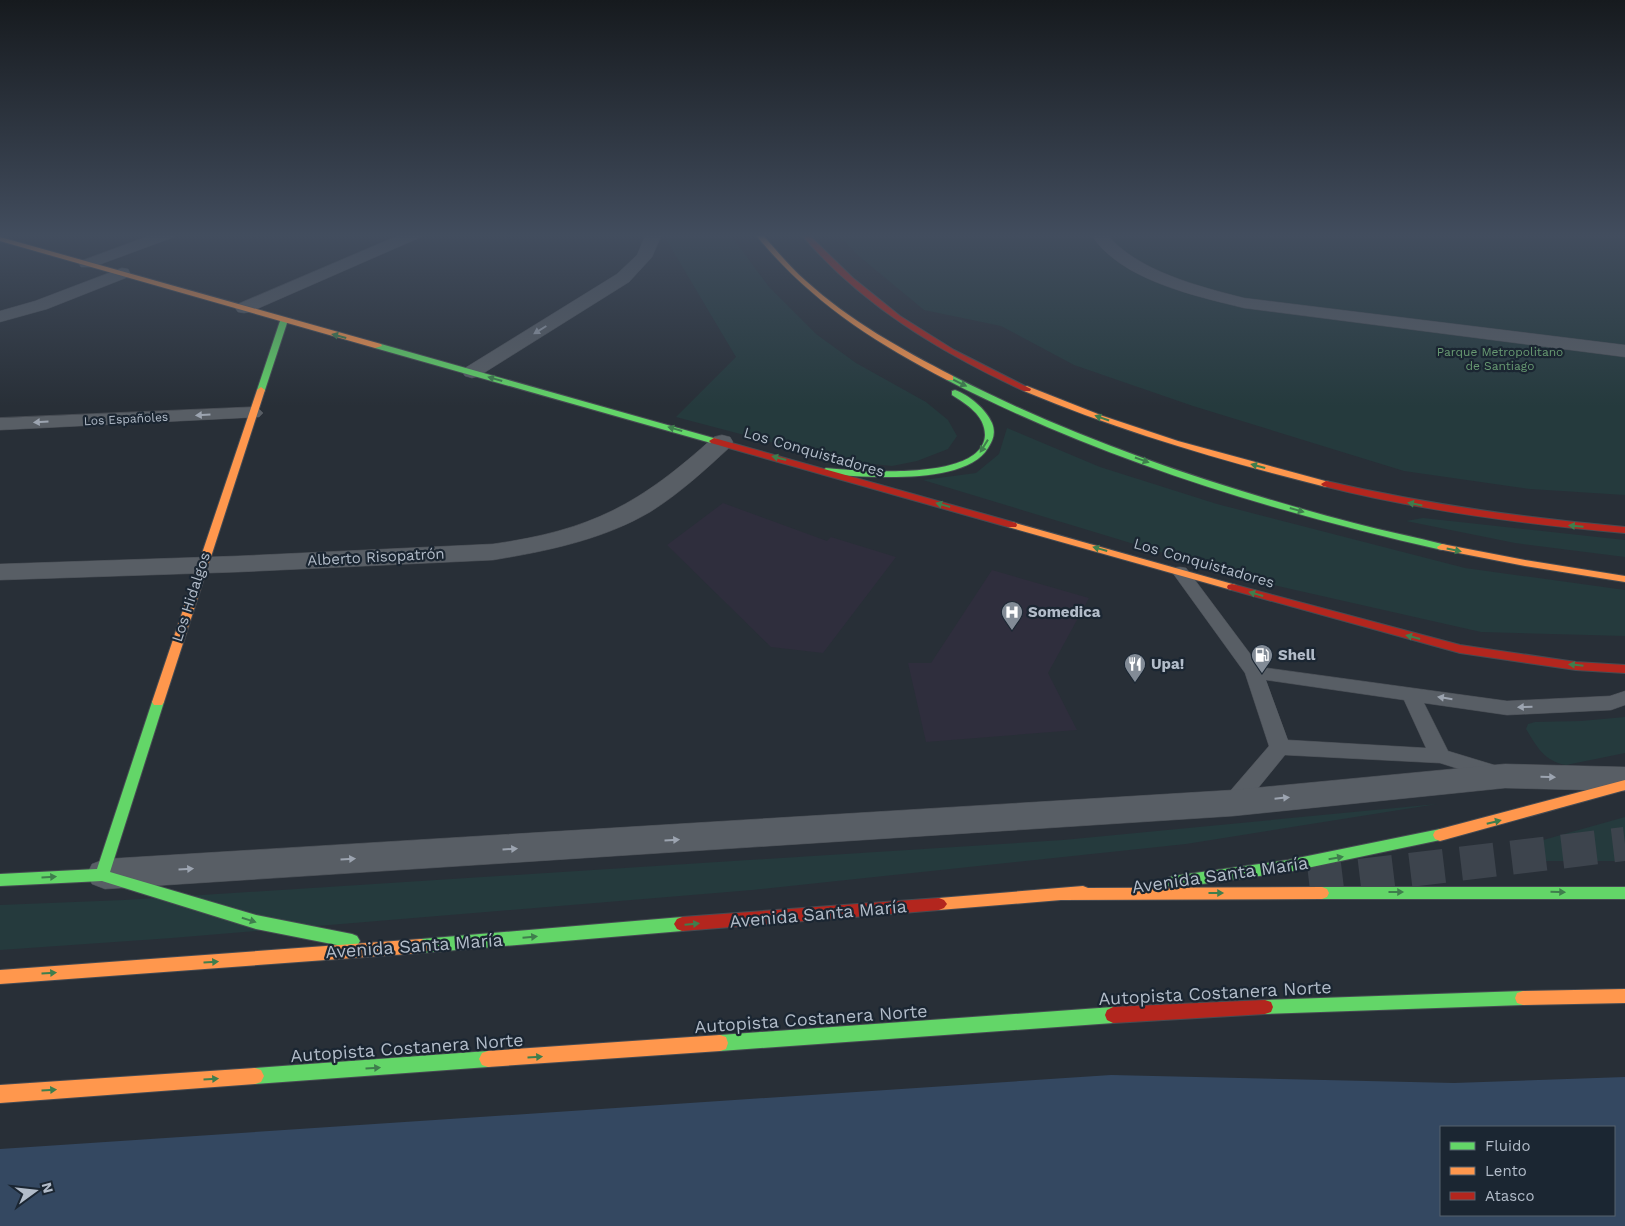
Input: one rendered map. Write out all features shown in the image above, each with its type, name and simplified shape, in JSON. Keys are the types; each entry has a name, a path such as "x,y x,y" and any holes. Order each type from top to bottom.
{"main road":[{"name":"Los Conquistadores","path":"185,291 1180,572 1460,649 1576,666 1625,669"},
{"path":"814,291 872,334 895,354 973,405 986,420 989,428 986,446 978,455 966,463 936,472 885,475 826,471"},
{"path":"863,291 918,332 999,375 1093,415 1233,460 1381,497 1449,511 1526,522 1625,530"},
{"name":"Los Hidalgos","path":"102,875 202,565 284,320"},
{"path":"872,334 931,369 1030,416 1106,447 1196,479 1316,515 1436,546 1505,560 1625,579"},
{"name":"Avenida Santa María","path":"0,976 391,948 1062,894 1230,876 1347,856 1517,816 1625,785"},
{"path":"0,880 102,875 256,922 391,948"},
{"path":"1062,894 1625,893"},
{"name":"Autopista Costanera Norte","path":"0,1094 1173,1011 1396,1002 1623,997"}],"street":[{"path":"0,317 74,291"},
{"path":"244,308 283,291"},
{"path":"472,372 602,291"},
{"path":"1197,291 1244,303 1625,351"},
{"name":"Los Españoles","path":"0,424 252,413"},
{"name":"Alberto Risopatrón","path":"0,572 493,552 552,541 590,530 641,506 679,480 722,442"},
{"path":"102,875 1233,803 1505,776 1625,779"}],"lane":[{"path":"1180,572 1254,672 1280,747"},
{"path":"1254,672 1507,708 1611,703 1625,698"},
{"path":"1410,693 1440,756"},
{"path":"1280,747 1440,756 1505,776"},
{"path":"1233,803 1280,747"}],"shaded area":[{"path":"723,503 827,541 831,537 896,557 823,653 771,647 667,545"},
{"name":"Somedica","path":"992,570 1089,598 1048,673 1077,730 926,742 908,663 931,663"}],"green space":[{"path":"697,291 773,291 816,334 856,363 926,402 948,420 957,436 948,449 917,461 892,466 842,461 676,417 736,357"},
{"name":"Parque Metropolitano de Santiago","path":"901,291 1625,291 1625,495 1530,489 1404,471 1193,406 1074,365 1001,326 924,310"},
{"path":"1007,428 1100,467 1217,504 1465,568 1625,590 1625,636 1481,632 1256,581 923,480 976,473 999,454"},
{"path":"1423,518 1625,540 1625,557 1515,543 1406,521"},
{"path":"1625,717 1625,753 1566,765 1547,757 1526,729 1528,724 1535,722 1581,721"},
{"path":"1437,804 1186,844 752,890 172,938 0,950 0,905 124,900 1063,840"},
{"path":"1625,817 1625,861 1522,861 1512,847 1536,842"}],"water":[{"path":"1111,1075 1454,1083 1625,1077 1625,1226 0,1226 0,1149"}],"tunnel":[{"path":"1309,882 1625,844"}],"traffic: fast":[{"path":"261,390 284,320"},
{"path":"378,346 714,441"},
{"path":"950,378 1033,417 1172,471 1306,513 1442,547"},
{"path":"826,471 865,474 916,473 942,470 964,464 980,454 989,439 989,431 984,417 968,401 955,393"},
{"path":"0,880 102,875 158,702"},
{"path":"1173,882 1288,866 1440,835"},
{"path":"102,875 256,922 352,941"},
{"path":"1322,893 1625,893"},
{"path":"421,946 682,924"},
{"path":"1265,1007 1523,998"},
{"path":"720,1043 1113,1015"},
{"path":"255,1076 488,1059"}],"traffic: slow":[{"path":"184,291 378,346"},
{"path":"814,291 856,324 912,358 950,378"},
{"path":"1027,389 1137,431 1250,465 1326,484"},
{"path":"158,702 261,390"},
{"path":"1012,525 1232,587"},
{"path":"1442,547 1625,579"},
{"path":"1440,835 1625,785"},
{"path":"939,904 1083,892"},
{"path":"1062,894 1322,893"},
{"path":"0,977 421,946"},
{"path":"1523,998 1625,996"},
{"path":"488,1059 720,1043"},
{"path":"0,1094 255,1076"}],"traffic: jam":[{"path":"863,291 897,318 951,352 1027,389"},
{"path":"714,441 1012,525"},
{"path":"1326,484 1363,493 1474,513 1549,523 1625,530"},
{"path":"1232,587 1460,649 1576,666 1625,669"},
{"path":"682,924 939,904"},
{"path":"1113,1015 1265,1007"}],"place":[{"name":"Somedica","path":"1012,631"},
{"name":"Shell","path":"1262,674"},
{"name":"Upa!","path":"1135,683"}]}
